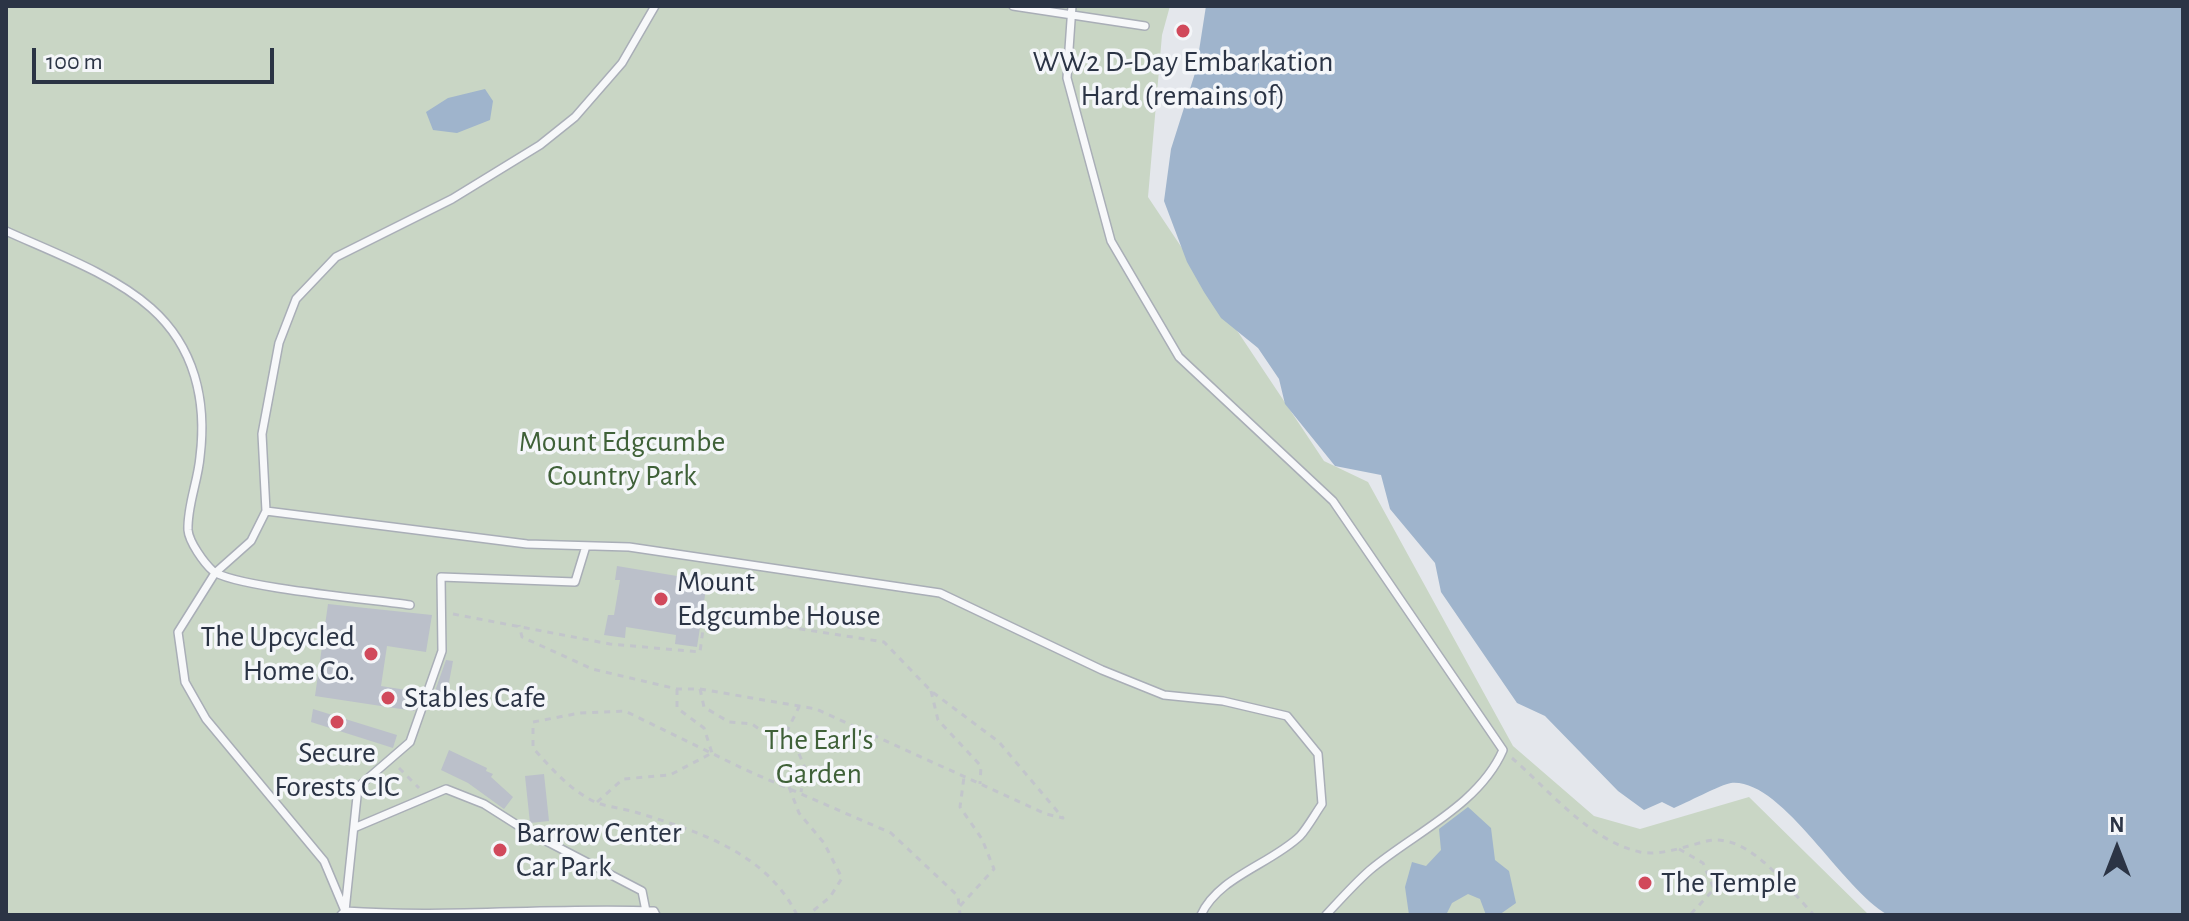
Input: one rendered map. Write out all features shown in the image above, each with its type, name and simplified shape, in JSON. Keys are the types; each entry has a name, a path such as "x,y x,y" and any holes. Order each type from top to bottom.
{"lane":[{"path":"343,913 324,861 206,719 185,682 178,632 215,573 251,541 266,511 262,434 279,343 296,299 336,257 452,199 540,145 575,117 622,63 655,6"},
{"path":"1013,6 1070,10 1145,26"},
{"path":"1070,10 1067,78 1111,241 1179,357 1333,501 1503,750 1493,773 1426,831 1370,870 1326,915"},
{"path":"6,231 90,270 150,307 182,344 200,387 201,455 188,532 203,560 215,573 261,585 410,605"},
{"path":"266,511 527,544 629,547 940,593 1102,670 1164,695 1223,701 1287,716 1318,754 1322,804 1300,836 1242,875 1205,906 1201,915"},
{"path":"343,913 358,787 410,742 442,651 441,577 575,582 586,546"},
{"path":"343,913 654,913 642,891 525,830 484,804 446,789 354,828"}],"path":[{"path":"441,611 519,625 610,644 700,652 705,614 884,642 931,691 999,742 1063,818 1046,814 816,709 700,689 677,689 592,669 522,637 519,625"},
{"path":"677,689 677,708 704,728 712,753"},
{"path":"700,689 704,707 729,722 752,724 797,749 805,768 801,792"},
{"path":"931,691 938,720 981,766 980,784"},
{"path":"769,736 788,729 800,706"},
{"path":"797,915 790,902 739,851 680,825 596,803 562,781 533,748 533,722 580,713 625,711 891,833 958,896 960,915"},
{"path":"1503,750 1602,837 1642,852 1679,849 1722,839 1743,847 1814,915"},
{"path":"596,803 623,779 670,775 712,753"},
{"path":"391,759 427,796"},
{"path":"959,907 994,869 982,839 960,807 964,777"},
{"path":"789,787 799,813 824,843 842,878 830,897 808,915"},
{"path":"1679,849 1703,863 1714,889 1690,915"}],"green space":[{"name":"Mount Edgcumbe Country Park","path":"6,6 1170,6 1162,35 1148,197 1324,461 1368,482 1513,746 1594,816 1640,829 1749,797 1869,915 6,915"}],"water":[{"path":"1206,6 2183,6 2183,915 1888,915 1851,883 1791,816 1750,786 1731,783 1674,808 1662,802 1644,810 1618,791 1545,716 1517,703 1441,592 1435,563 1390,509 1381,475 1335,466 1285,404 1279,379 1258,348 1221,318 1187,262 1164,201 1171,149 1196,70"},
{"path":"485,89 493,101 490,120 457,133 433,130 426,112 448,98"},
{"path":"1468,807 1491,828 1495,860 1509,871 1516,903 1499,915 1486,915 1480,899 1468,894 1452,903 1446,915 1409,915 1405,887 1412,862 1426,866 1441,850 1439,829"}],"building":[{"name":"Mount Edgcumbe House","path":"617,566 689,578 690,573 708,576 697,647 675,644 676,635 626,627 625,638 604,635 608,615 614,615 620,580 615,580"},
{"path":"328,604 432,615 426,652 387,646 381,686 419,692 414,711 315,696"},
{"path":"446,660 453,661 447,693 435,691"},
{"path":"313,709 397,735 393,748 311,722"},
{"path":"449,750 493,774 491,777 513,797 504,809 468,783 441,770"},
{"path":"544,774 549,821 530,823 525,776"}],"place":[{"name":"WW2 D-Day Embarkation Hard (remains of)","path":"1183,31"},
{"name":"Mount Edgcumbe House","path":"661,599"},
{"name":"The Upcycled Home Co.","path":"371,654"},
{"name":"Stables Cafe","path":"388,698"},
{"name":"Secure Forests CIC","path":"337,722"},
{"name":"Barrow Center Car Park","path":"500,850"},
{"name":"The Temple","path":"1645,883"}],"park label":[{"name":"The Earl's Garden","path":"819,757"}]}
